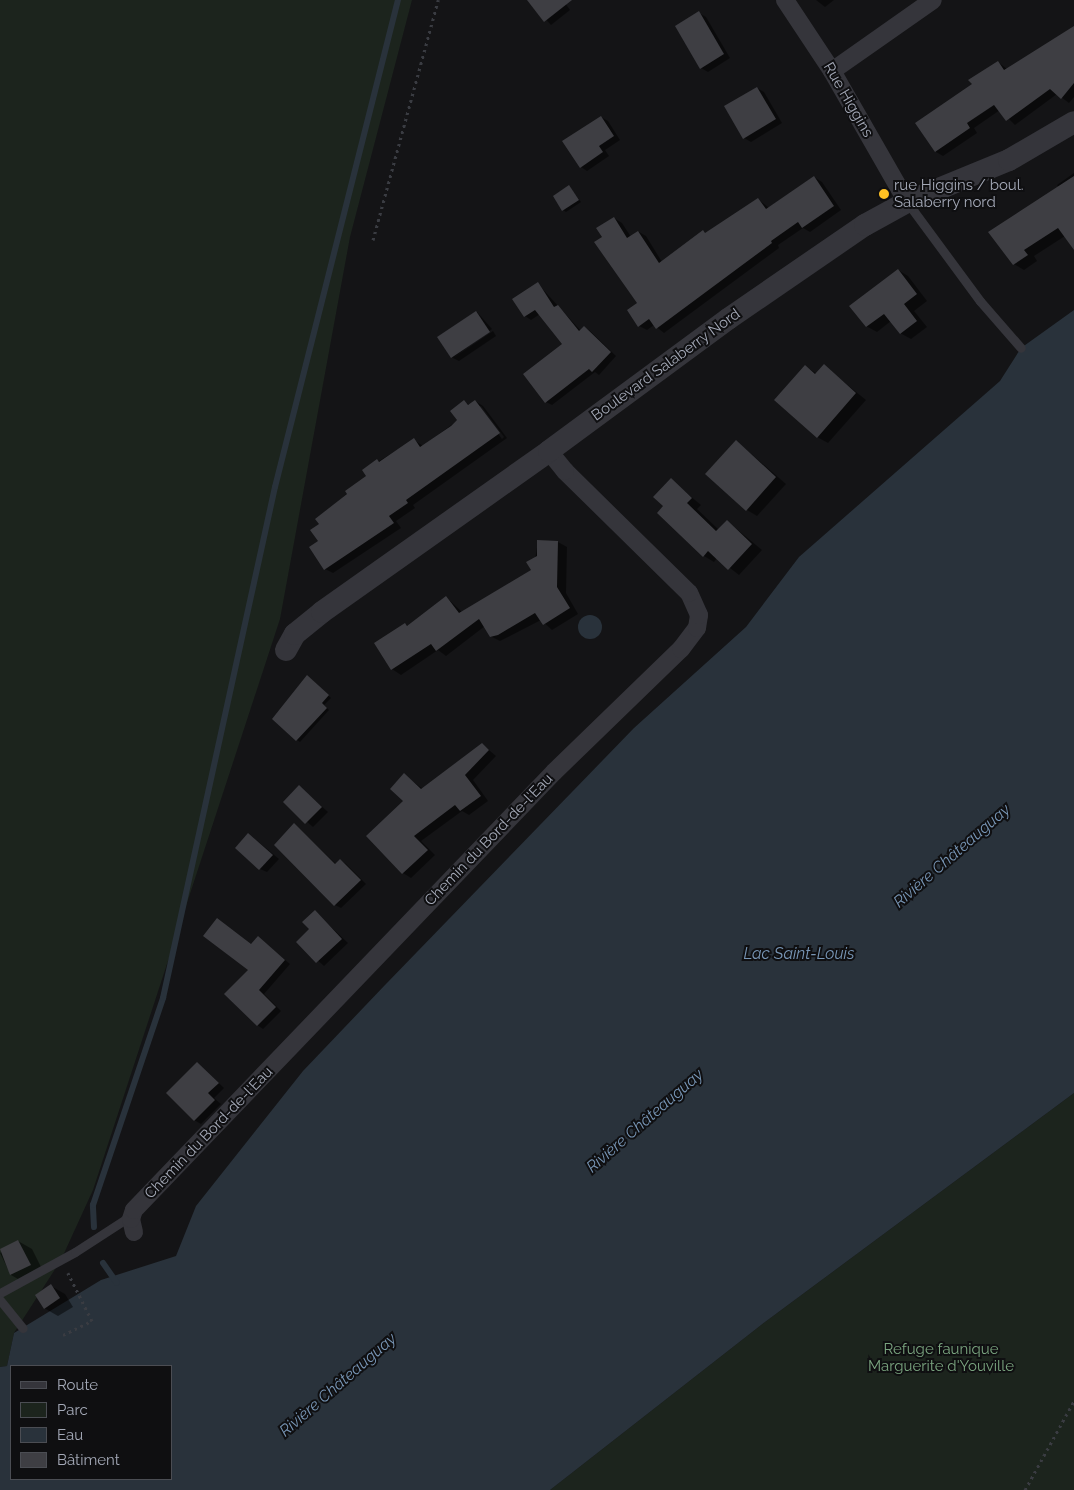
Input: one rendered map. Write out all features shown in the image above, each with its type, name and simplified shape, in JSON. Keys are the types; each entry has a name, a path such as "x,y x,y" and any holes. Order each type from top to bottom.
{"street":[{"name":"Rue Higgins","path":"785,0 832,71 907,202"},
{"path":"832,71 933,0"},
{"name":"Boulevard Salaberry Nord","path":"286,650 295,634 307,622 550,451 728,319 865,225 907,202 1009,160 1074,122"},
{"name":"Chemin du Bord-de-l'Eau","path":"133,1223 472,856 668,662 697,628 699,615 689,593 565,471 550,451"}],"lane":[{"path":"907,202 980,301 1021,348"},
{"path":"0,1293 133,1223"},
{"path":"0,1300 23,1328"}],"path":[{"path":"373,240 438,0"},
{"path":"61,1260 92,1321 63,1336"},
{"path":"1024,1490 1074,1401"}],"green space":[{"path":"0,0 412,0 350,237 280,619 93,1190 61,1260 14,1333 7,1366 0,1367"},
{"name":"Refuge faunique Marguerite d'Youville","path":"1074,1093 1074,1490 550,1490 765,1322"}],"water":[{"name":"Lac Saint-Louis","path":"1074,310 1074,1093 765,1322 550,1490 0,1490 0,1367 7,1366 14,1333 101,1280 176,1256 196,1206 303,1071 634,728 746,627 799,557 1000,381 1021,348"},
{"path":"590,615 598,619 602,627 598,635 590,639 582,635 578,627 582,619"}],"building":[{"path":"527,0 572,0 544,22"},
{"path":"699,11 724,54 700,69 675,26"},
{"path":"1074,26 1074,83 1061,99 1050,89 1006,121 994,105 967,123 970,128 935,152 915,123 972,84 968,80 998,61 1004,70"},
{"path":"757,87 776,119 743,139 724,106"},
{"path":"601,116 614,136 599,146 603,152 580,168 562,141"},
{"path":"814,176 834,206 802,228 798,222 656,329 649,319 638,327 627,310 637,303 594,242 602,237 596,228 614,217 627,238 638,231 659,263 703,230 705,233 758,198 766,209"},
{"path":"1074,176 1074,250 1058,228 1024,250 1028,255 1013,265 988,232"},
{"path":"569,185 579,200 562,211 553,196"},
{"path":"898,269 917,294 904,304 917,321 900,334 884,314 866,327 849,306"},
{"path":"538,282 554,307 558,305 579,331 584,326 611,352 592,372 589,369 545,403 523,374 562,344 535,310 524,317 512,299"},
{"path":"476,311 490,332 451,358 437,337"},
{"path":"824,364 856,393 817,438 774,400 805,365 815,374"},
{"path":"464,400 468,405 475,400 500,433 406,500 408,503 389,516 394,523 324,570 309,547 318,541 310,530 319,524 315,519 347,494 345,491 366,476 362,470 377,459 379,462 414,438 420,447 451,426 457,420 450,411"},
{"path":"736,440 776,477 746,511 705,474"},
{"path":"671,478 692,498 687,503 716,531 727,520 752,544 728,570 708,551 703,557 657,513 663,506 653,497"},
{"path":"537,540 558,541 557,587 570,608 543,625 535,613 498,635 490,637 479,619 436,651 431,644 391,670 374,643 405,623 407,626 446,596 459,613 531,570 526,562 537,556"},
{"path":"307,675 329,695 322,703 327,708 296,741 272,719"},
{"path":"482,743 489,750 465,775 481,796 460,811 455,805 414,836 428,850 402,874 366,836 403,801 390,789 404,773 421,789"},
{"path":"299,785 322,807 305,824 283,802"},
{"path":"294,823 335,864 340,859 361,880 334,906 274,845"},
{"path":"248,833 273,855 259,870 235,848"},
{"path":"315,910 342,939 316,963 296,942 309,929 302,922"},
{"path":"217,918 251,944 258,936 285,960 259,990 276,1007 257,1026 224,994 248,970 203,936"},
{"path":"197,1062 219,1083 208,1093 215,1100 194,1121 166,1093"},
{"path":"18,1240 31,1265 10,1275 0,1249"},
{"path":"51,1284 60,1298 44,1309 35,1295"}],"waterway":[{"path":"94,1227 93,1205 163,998 275,487 398,0"},
{"path":"103,1263 117,1283"}],"place":[{"name":"rue Higgins / boul. Salaberry nord","path":"884,194"}],"water label":[{"name":"Rivière Châteauguay","path":"952,856"},
{"name":"Rivière Châteauguay","path":"645,1121"},
{"name":"Rivière Châteauguay","path":"338,1385"}]}
